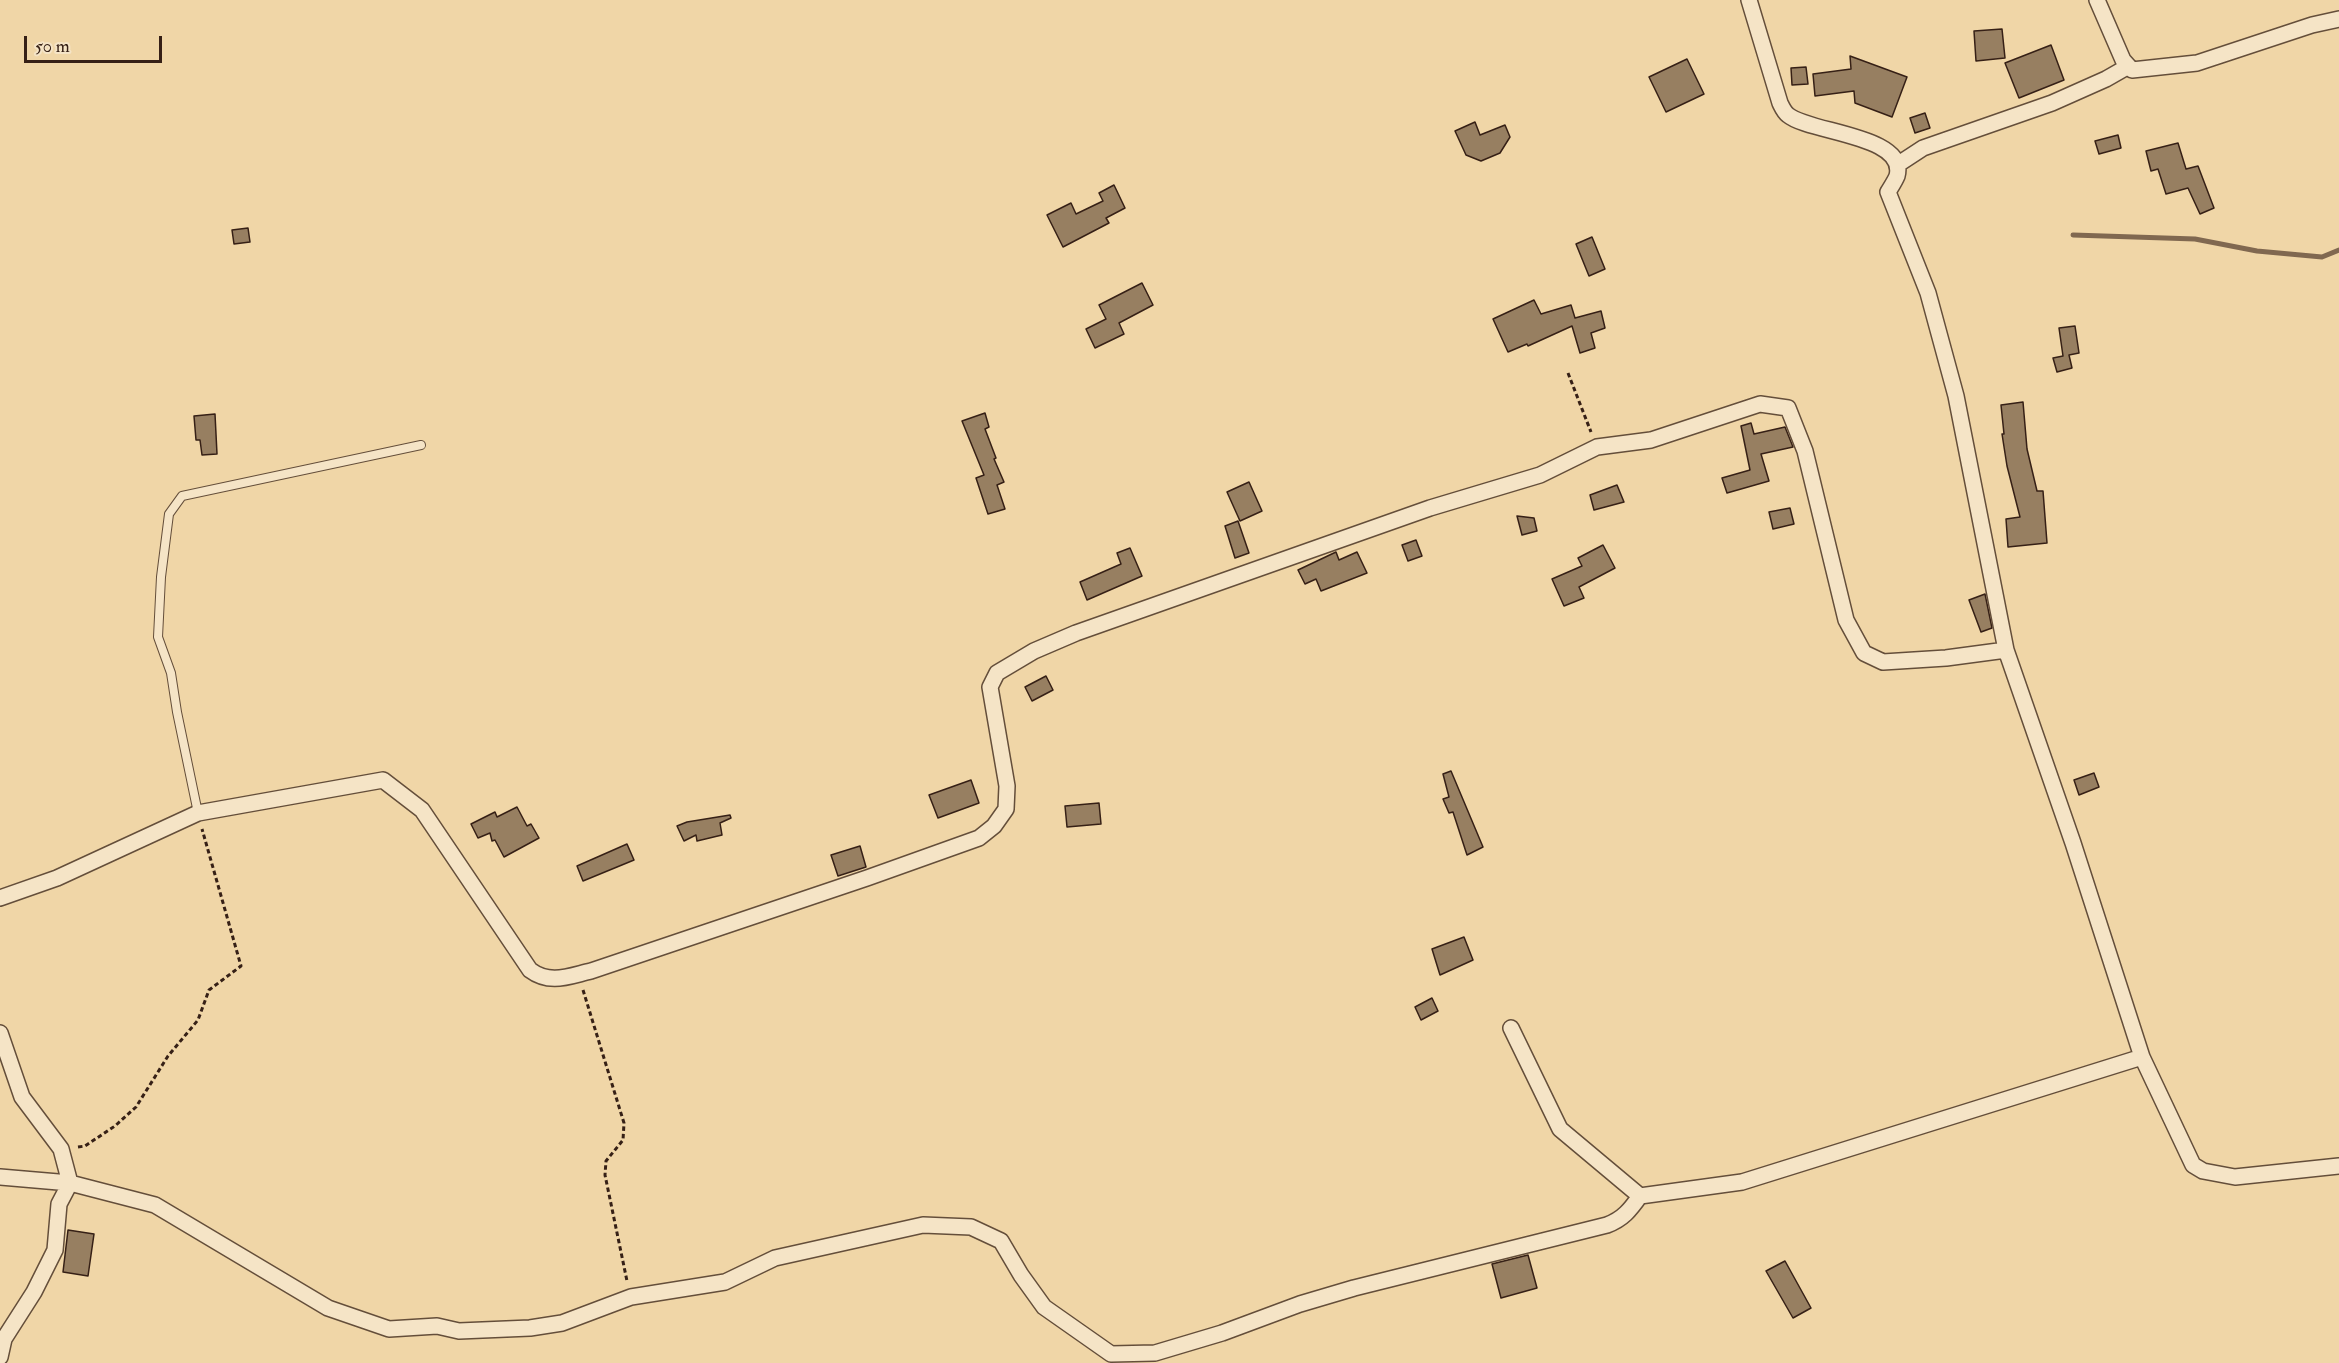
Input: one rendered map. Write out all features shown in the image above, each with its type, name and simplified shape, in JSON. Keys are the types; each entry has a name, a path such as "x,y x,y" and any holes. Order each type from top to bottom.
{"street":[{"path":"1749,0 1779,104 1787,114 1801,122 1875,143 1893,156 1897,165 1897,176 1888,192 1928,293 1956,396 2006,650 2073,843 2142,1057 2193,1165 2203,1171 2235,1177 2339,1166"},
{"path":"2097,0 2127,67 2132,70 2197,63 2339,19"},
{"path":"1897,165 1923,148 2052,103 2127,67"},
{"path":"0,898 57,878 198,813 383,780 422,810 530,970 540,978 578,974 867,878 979,838 994,826 1006,810 1007,786 990,687 997,673 1034,651 1076,633 1366,530 1540,475 1597,447 1651,440 1760,404 1788,408 1805,451 1846,620 1864,653 1883,662 1946,658 2006,650"},
{"path":"1511,1028 1560,1129 1640,1196"},
{"path":"0,1033 22,1097 61,1149 70,1183 59,1204 55,1250 34,1292 4,1339 0,1358"},
{"path":"0,1177 70,1183 155,1205 328,1308 389,1329 437,1326 459,1331 530,1329 562,1323 631,1298 725,1282 775,1258 923,1225 971,1227 1000,1241 1044,1307 1077,1331 1111,1354 1155,1353 1354,1288 1607,1225 1619,1220 1640,1196 1742,1182 2142,1057"}],"lane":[{"path":"198,813 171,673 158,637 161,577 169,514 182,496 421,445"}],"path":[{"path":"1568,373 1597,447"},
{"path":"61,1149 85,1146 115,1126 135,1107 168,1056 198,1020 209,990 241,966 198,813"},
{"path":"578,974 624,1124 623,1140 606,1161 605,1175 631,1298"}],"building":[{"path":"2002,29 2005,58 1976,61 1974,31"},
{"path":"2051,45 2064,80 2019,98 2005,63"},
{"path":"1850,56 1907,77 1892,117 1855,103 1854,91 1815,96 1813,74 1851,69"},
{"path":"1687,59 1704,94 1666,112 1649,77"},
{"path":"1806,67 1808,84 1792,85 1791,68"},
{"path":"1925,113 1930,128 1915,133 1910,118"},
{"path":"1475,122 1480,135 1505,125 1510,137 1500,153 1481,161 1466,155 1455,131"},
{"path":"2118,135 2121,148 2099,154 2095,141"},
{"path":"2178,143 2186,169 2198,166 2214,208 2200,214 2188,188 2166,194 2158,169 2151,171 2146,151"},
{"path":"1114,185 1125,208 1106,218 1109,223 1063,247 1047,215 1071,203 1076,214 1103,201 1099,193"},
{"path":"248,228 250,242 234,244 232,230"},
{"path":"1592,237 1605,269 1589,276 1576,244"},
{"path":"1142,283 1153,305 1119,323 1124,334 1095,348 1086,329 1106,319 1099,305"},
{"path":"1534,300 1541,314 1571,305 1575,318 1601,311 1605,328 1591,333 1595,348 1580,353 1572,326 1528,346 1527,344 1508,352 1493,319"},
{"path":"2075,326 2079,353 2069,355 2072,368 2057,372 2053,358 2063,356 2059,328"},
{"path":"2023,402 2027,449 2037,491 2043,491 2047,543 2008,547 2006,519 2020,517 2007,466 2002,434 2004,434 2001,405"},
{"path":"985,413 989,427 985,429 1004,482 997,485 1005,509 988,514 976,478 984,475 962,421"},
{"path":"215,414 217,454 202,455 200,440 196,440 194,416"},
{"path":"1751,423 1754,434 1785,427 1793,447 1761,454 1769,481 1727,493 1722,478 1750,470 1741,426"},
{"path":"1249,482 1262,511 1240,521 1227,492"},
{"path":"1617,485 1624,502 1594,510 1590,495"},
{"path":"1790,508 1794,524 1773,529 1769,512"},
{"path":"1517,516 1534,518 1537,531 1522,535"},
{"path":"1238,521 1249,553 1235,558 1225,526"},
{"path":"1416,540 1422,556 1408,561 1402,545"},
{"path":"1603,545 1615,568 1579,587 1584,598 1564,606 1552,579 1582,566 1578,558"},
{"path":"1130,548 1142,576 1087,600 1080,582 1121,564 1117,553"},
{"path":"1336,552 1339,560 1357,552 1367,573 1321,591 1316,579 1305,584 1298,570"},
{"path":"1985,594 1992,628 1981,632 1969,600"},
{"path":"1046,676 1053,690 1032,701 1025,687"},
{"path":"1451,771 1483,847 1467,855 1453,812 1449,813 1443,799 1449,797 1443,774"},
{"path":"2094,773 2099,787 2079,795 2074,780"},
{"path":"971,780 979,803 938,818 929,795"},
{"path":"1099,803 1101,824 1067,827 1065,806"},
{"path":"517,807 527,826 531,824 539,838 504,857 495,840 492,841 490,833 478,838 471,824 495,812 497,817"},
{"path":"730,815 731,818 720,823 722,835 697,841 696,835 684,841 677,826 687,822"},
{"path":"627,844 634,860 583,881 577,866"},
{"path":"860,846 866,867 838,876 831,855"},
{"path":"1464,937 1473,960 1440,975 1432,949"},
{"path":"1432,998 1438,1011 1421,1020 1415,1007"},
{"path":"68,1230 94,1234 88,1276 63,1272"},
{"path":"1528,1255 1537,1288 1501,1298 1492,1264"},
{"path":"1785,1261 1811,1308 1793,1318 1766,1271"}],"waterway":[{"path":"2073,235 2195,239 2257,251 2322,257 2339,250"}]}
